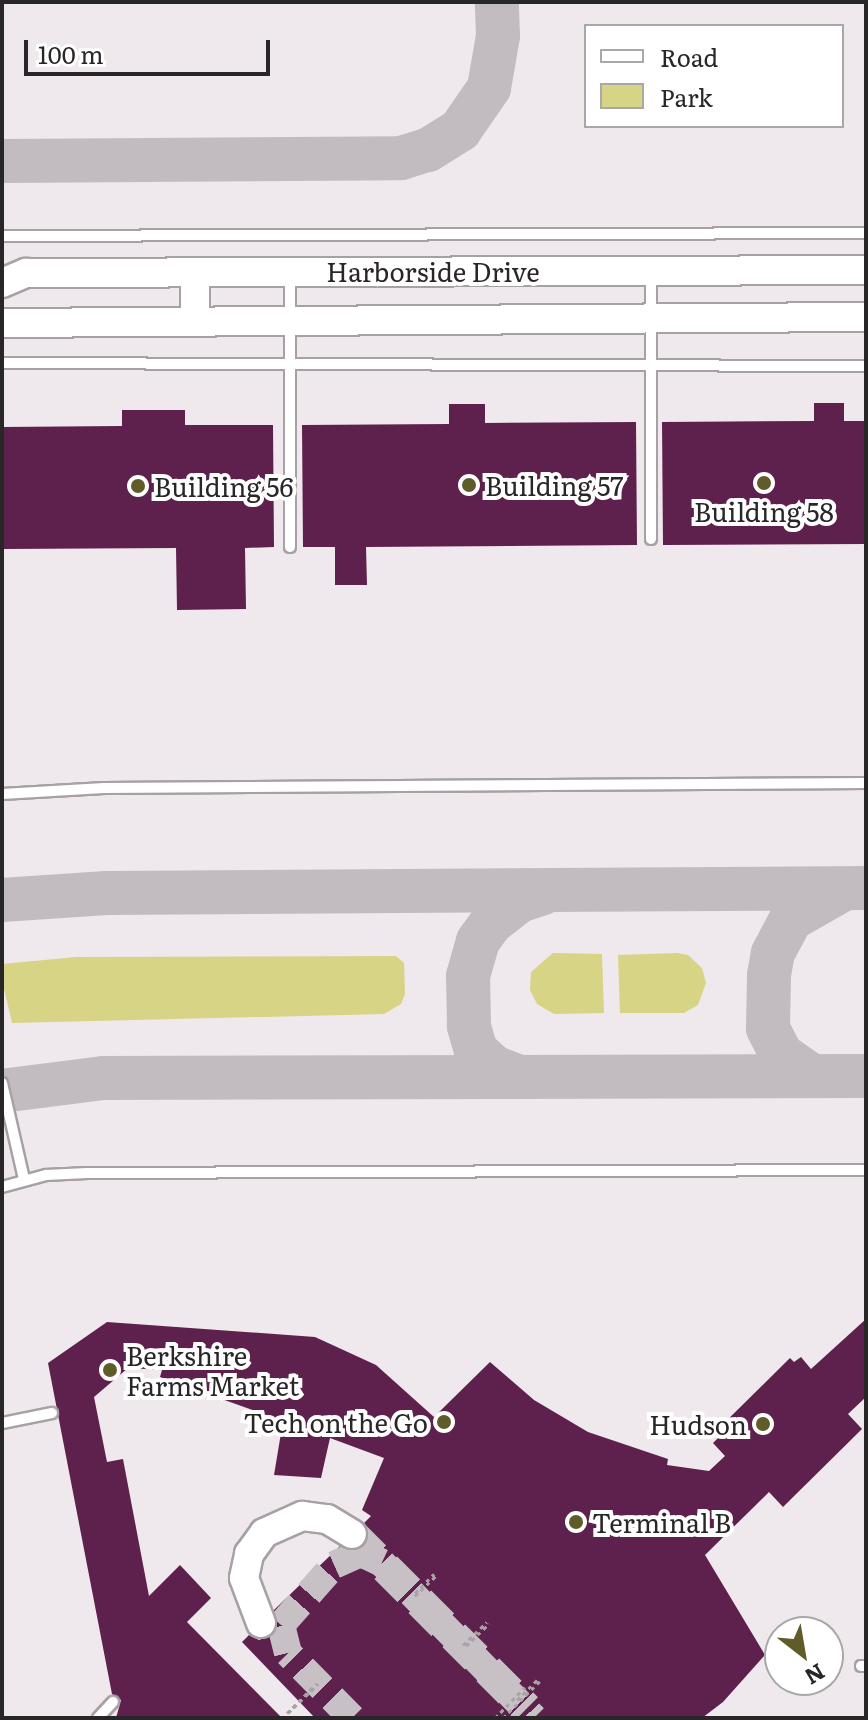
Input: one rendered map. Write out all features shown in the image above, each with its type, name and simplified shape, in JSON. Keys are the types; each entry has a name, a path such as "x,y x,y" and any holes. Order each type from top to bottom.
{"street":[{"name":"Harborside Drive","path":"2,283 26,273 866,270"},
{"path":"195,273 195,321"},
{"name":"Harborside Drive","path":"2,323 866,317"},
{"path":"261,1623 244,1578 249,1554 264,1533 302,1516 327,1519 352,1534"}],"lane":[{"path":"2,236 866,233"},
{"path":"651,270 651,539"},
{"path":"290,272 290,547"},
{"path":"2,363 866,366"},
{"path":"2,794 120,787 866,783"},
{"path":"2,1083 24,1179"},
{"path":"2,1187 24,1179 87,1173 866,1170"},
{"path":"2,1423 52,1413"},
{"path":"98,1718 113,1702"}],"path":[{"path":"415,1595 435,1575"},
{"path":"465,1646 488,1623"},
{"path":"503,1718 539,1680 517,1700"},
{"path":"288,1713 317,1684"},
{"path":"495,1718 525,1687"}],"green space":[{"path":"553,953 602,954 604,1013 554,1014 537,1004 530,990 531,972"},
{"path":"618,955 688,955 702,968 706,983 698,1005 684,1013 620,1013"},
{"path":"396,956 404,963 405,994 401,1004 384,1014 12,1023 2,980 2,964 76,957"}],"building":[{"name":"Building 58","path":"814,403 844,403 844,421 866,421 866,544 663,545 662,422 814,421"},
{"name":"Building 57","path":"449,404 485,404 485,423 636,422 637,545 366,547 367,585 335,585 335,547 303,547 302,425 449,424"},
{"name":"Building 56","path":"122,410 185,410 185,425 273,425 274,547 245,548 246,609 177,610 176,548 2,549 2,427 122,426"},
{"name":"Terminal B","path":"866,1319 866,1397 848,1414 862,1429 783,1507 769,1492 705,1555 764,1656 723,1702 702,1718 315,1718 242,1642 249,1635 259,1640 274,1634 274,1610 340,1546 352,1551 366,1543 364,1523 371,1516 362,1510 384,1458 330,1438 321,1478 274,1475 283,1421 160,1377 162,1370 128,1368 94,1397 107,1462 123,1459 149,1596 180,1565 211,1598 187,1622 282,1718 116,1718 121,1700 112,1694 48,1363 107,1322 315,1337 376,1365 434,1417 490,1362 534,1400 588,1432 668,1459 667,1465 709,1471 725,1456 713,1443 718,1438 714,1433 790,1358 794,1362 801,1357 811,1369"}],"taxiway":[{"path":"2,161 401,158 428,150 460,130 489,88 498,36 497,2"},
{"path":"2,900 107,893 866,888"},
{"path":"812,1076 781,1054 768,1028 769,975 773,953 791,919 842,890"},
{"path":"517,1076 494,1067 476,1051 469,1026 468,976 478,941 491,923 519,901 543,893"},
{"path":"2,1091 103,1078 866,1076"}],"tunnel":[{"path":"352,1534 527,1709"},
{"path":"352,1718 288,1653 281,1625 334,1565 361,1553 382,1563 534,1718"}],"place":[{"name":"Building 58","path":"764,483"},
{"name":"Building 57","path":"469,485"},
{"name":"Building 56","path":"138,486"},
{"name":"Berkshire Farms Market","path":"110,1370"},
{"name":"Tech on the Go","path":"444,1422"},
{"name":"Hudson","path":"763,1424"},
{"name":"Terminal B","path":"576,1522"}]}
